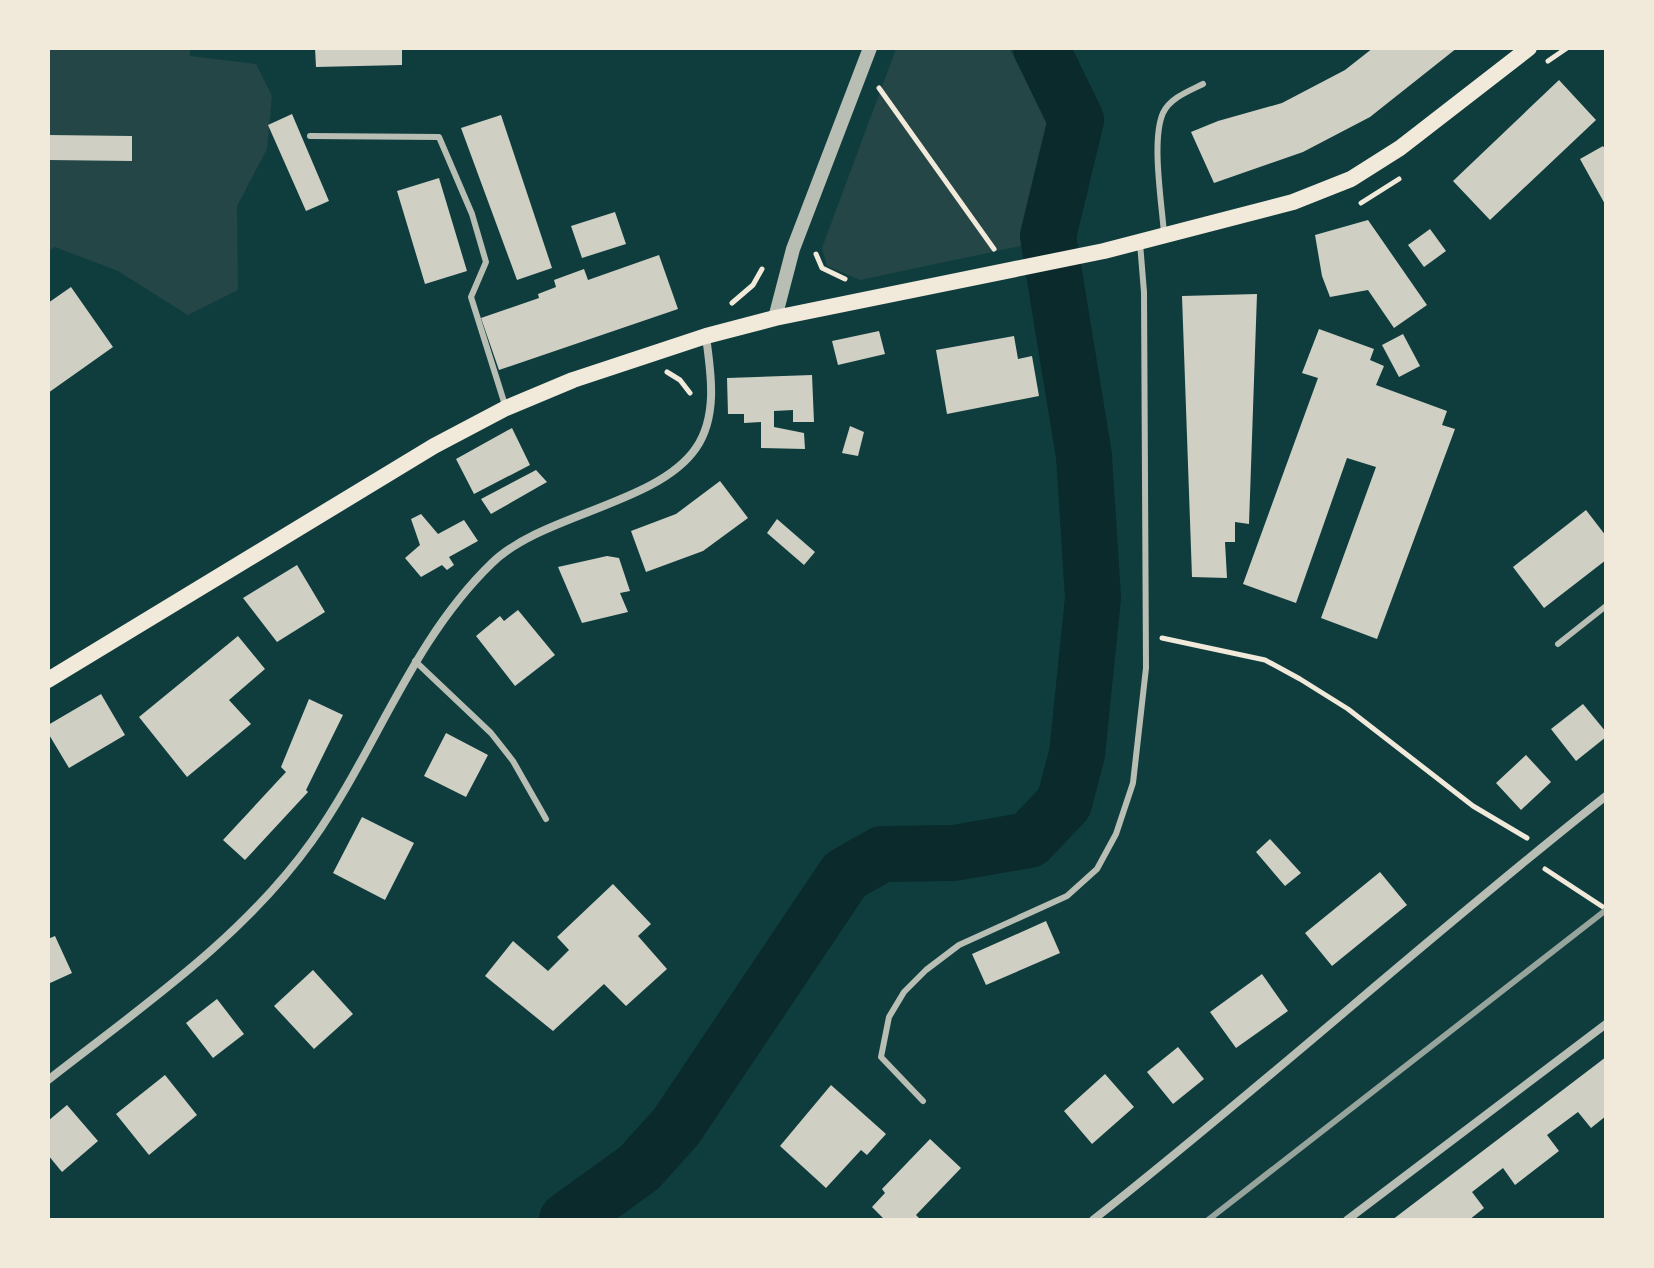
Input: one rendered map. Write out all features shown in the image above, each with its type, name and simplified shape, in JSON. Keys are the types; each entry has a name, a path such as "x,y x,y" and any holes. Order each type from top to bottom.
{"main road":[{"path":"48,680 434,446 506,408 573,380 706,336 775,318 1140,243 1293,202 1351,179 1400,148 1529,48"}],"street":[{"path":"775,318 793,249 870,48"},
{"path":"48,1080 197,964 289,872 349,784 415,661 474,583 510,549 656,481 683,463 704,434 710,414 711,370 706,336"},
{"path":"1093,1220 1176,1156 1541,847 1606,796"},
{"path":"1347,1220 1606,1024"}],"lane":[{"path":"1164,237 1161,121 1170,104 1203,84"},
{"path":"310,136 439,137 472,214 486,262 471,297 506,408"},
{"path":"923,1101 881,1057 889,1017 904,992 959,945 1067,896 1097,869 1116,834 1133,783 1142,728 1146,637 1144,292 1140,243"},
{"path":"1558,644 1606,606"},
{"path":"415,661 491,733 513,761 546,819"}],"path":[{"path":"873,101 883,74"},
{"path":"878,87 998,255 983,258"},
{"path":"819,241 816,258 819,264 857,284"},
{"path":"1146,637 1181,640 1265,660 1348,709 1473,806 1541,847"},
{"path":"1528,858 1606,909"}],"shaded area":[{"path":"48,48 190,48 190,56 256,64 272,96 267,149 237,206 238,290 188,315 118,271 55,247 48,251"},
{"path":"1009,48 1050,119 1025,245 860,280 827,266 822,248 896,49"}],"building":[{"path":"315,48 402,48 402,65 316,67"},
{"path":"1373,48 1457,48 1370,117 1303,152 1214,183 1191,132 1282,103 1345,70"},
{"path":"1559,80 1596,120 1490,220 1453,181"},
{"path":"292,114 329,201 306,211 268,125"},
{"path":"501,115 552,268 517,280 461,128"},
{"path":"48,135 132,136 132,161 48,160"},
{"path":"1603,146 1606,151 1606,206 1580,159"},
{"path":"439,178 467,271 425,284 397,191"},
{"path":"615,212 626,244 582,258 571,226"},
{"path":"1368,220 1427,305 1394,328 1368,290 1330,297 1322,276 1315,235"},
{"path":"1430,229 1446,251 1424,267 1408,245"},
{"path":"659,255 678,309 499,370 481,318 539,298 538,294 556,287 554,280 584,269 588,280"},
{"path":"71,287 113,347 48,393 48,303"},
{"path":"1257,294 1249,524 1235,522 1235,542 1225,542 1227,578 1192,577 1182,296"},
{"path":"1319,329 1374,349 1370,360 1384,366 1376,385 1447,411 1442,425 1455,429 1377,639 1321,618 1376,467 1347,458 1296,603 1243,584 1318,378 1302,373"},
{"path":"879,331 885,354 838,365 832,341"},
{"path":"1403,334 1420,366 1399,377 1382,345"},
{"path":"1014,336 1018,359 1032,356 1039,396 947,414 936,350"},
{"path":"812,375 814,422 793,422 793,410 774,411 774,427 804,433 805,449 761,448 761,422 744,423 744,414 728,414 727,378"},
{"path":"850,426 864,432 858,456 842,453"},
{"path":"512,428 530,465 474,494 456,459"},
{"path":"536,470 547,482 491,514 481,499"},
{"path":"720,481 748,518 703,551 646,572 631,531 676,514"},
{"path":"1586,510 1606,536 1606,560 1544,608 1513,567"},
{"path":"421,514 438,534 464,520 478,541 449,557 454,565 447,570 442,565 421,577 405,558 420,545 411,519"},
{"path":"777,519 815,552 804,565 767,533"},
{"path":"607,556 619,558 630,591 620,593 628,612 582,623 558,567"},
{"path":"297,565 325,612 277,642 243,598"},
{"path":"518,610 555,655 515,686 476,636 500,616 504,621"},
{"path":"238,636 265,669 229,700 251,724 187,777 139,717"},
{"path":"101,694 125,735 69,768 48,733 48,725"},
{"path":"309,699 343,715 306,790 308,792 245,860 223,840 286,772 281,767"},
{"path":"1583,704 1606,732 1606,737 1576,761 1551,729"},
{"path":"446,733 488,755 466,797 424,776"},
{"path":"1526,755 1551,782 1521,810 1496,783"},
{"path":"362,817 414,843 385,900 333,873"},
{"path":"1270,839 1301,873 1285,886 1256,852"},
{"path":"1380,872 1407,905 1332,966 1305,933"},
{"path":"613,884 651,924 638,936 667,969 626,1006 604,984 553,1031 485,976 513,941 548,971 569,950 557,937"},
{"path":"1046,921 1060,953 986,985 972,954"},
{"path":"55,936 72,973 48,984 48,939"},
{"path":"313,970 353,1014 314,1049 274,1006"},
{"path":"1262,974 1288,1011 1236,1048 1210,1012"},
{"path":"217,999 244,1034 213,1058 186,1023"},
{"path":"1178,1047 1204,1079 1173,1104 1147,1072"},
{"path":"1606,1057 1606,1116 1591,1128 1578,1112 1547,1135 1559,1151 1515,1185 1503,1168 1472,1192 1484,1208 1469,1220 1392,1220"},
{"path":"1105,1074 1134,1107 1092,1144 1064,1111"},
{"path":"165,1075 197,1115 149,1155 116,1114"},
{"path":"831,1085 886,1134 867,1155 861,1150 826,1188 780,1146"},
{"path":"67,1105 98,1141 62,1172 48,1155 48,1121"},
{"path":"930,1139 961,1168 916,1215 921,1220 885,1220 872,1207 885,1193 882,1189"}],"waterway":[{"path":"567,1220 639,1168 676,1127 845,875 882,854 954,853 1029,840 1064,803 1077,754 1093,598 1084,456 1048,236 1076,120 1041,48"}],"railway":[{"path":"1208,1220 1606,910"}]}
